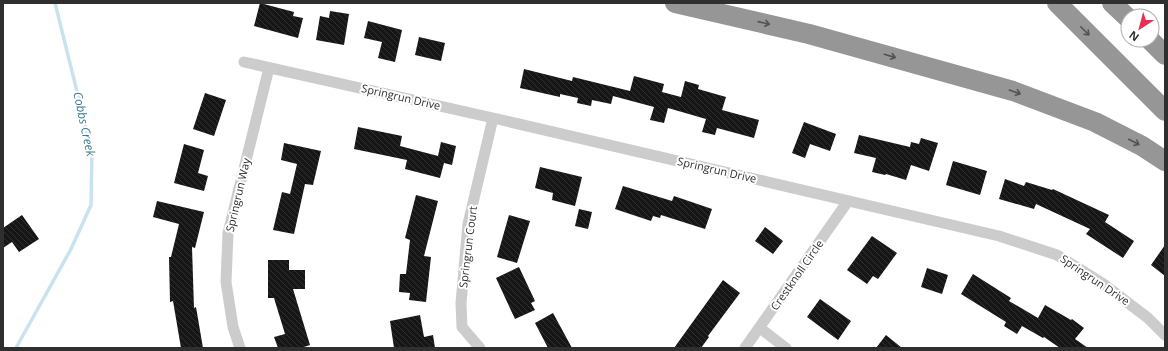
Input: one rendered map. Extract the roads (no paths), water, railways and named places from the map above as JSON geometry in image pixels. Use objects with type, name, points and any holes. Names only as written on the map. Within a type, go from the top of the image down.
[{"type":"highway","points":[[675,3],[809,34],[1013,91],[1095,122],[1142,146],[1165,161]]},
{"type":"highway","points":[[1057,3],[1165,111]]},
{"type":"highway","points":[[1112,3],[1120,10]]},
{"type":"street","name":"Springrun Drive","points":[[244,62],[493,118],[999,236],[1057,255],[1102,283],[1148,318],[1165,335]]},
{"type":"street","name":"Springrun Way","points":[[240,348],[233,327],[226,282],[228,233],[269,68]]},
{"type":"street","name":"Springrun Court","points":[[480,348],[462,327],[461,303],[468,224],[493,118]]},
{"type":"street","name":"Crestknoll Circle","points":[[745,348],[848,201]]},
{"type":"street","points":[[760,328],[786,348]]},
{"type":"waterway","name":"Cobbs Creek","points":[[16,348],[71,249],[91,205],[92,152],[55,3]]}]
